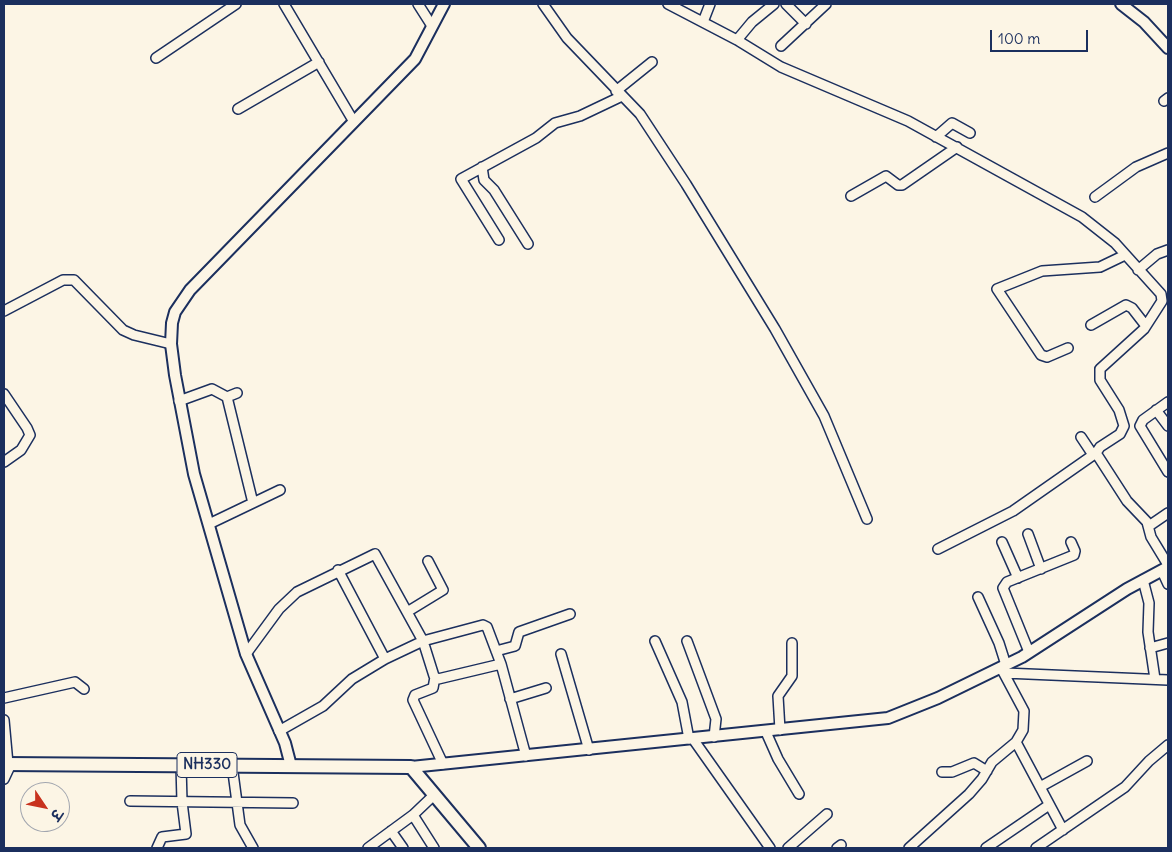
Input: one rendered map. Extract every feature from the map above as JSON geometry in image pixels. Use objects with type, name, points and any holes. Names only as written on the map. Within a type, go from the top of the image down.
[{"type":"highway","name":"NH330","points":[[7,764],[411,767]]},
{"type":"highway","points":[[411,767],[479,848]]},
{"type":"main road","points":[[291,766],[290,756],[246,654],[194,474],[179,401],[171,344],[172,323],[175,312],[190,290],[415,59],[444,4]]},
{"type":"main road","points":[[1122,4],[1144,22],[1168,48]]},
{"type":"main road","points":[[411,767],[888,718],[1004,669],[1143,580],[1166,568]]},
{"type":"street","points":[[156,58],[236,4]]},
{"type":"street","points":[[284,4],[354,122]]},
{"type":"street","points":[[418,4],[432,26]]},
{"type":"street","points":[[542,4],[560,30],[647,122],[775,329],[824,416],[867,519]]},
{"type":"street","points":[[668,4],[737,40],[781,67],[908,121],[1094,225],[1165,298],[1146,326],[1100,369],[1100,380],[1119,410],[1124,426],[1120,434],[1100,447],[1095,454],[1013,511],[938,548]]},
{"type":"street","points":[[703,22],[710,4]]},
{"type":"street","points":[[737,40],[752,22],[773,4]]},
{"type":"street","points":[[786,4],[806,24]]},
{"type":"street","points":[[781,46],[826,4]]},
{"type":"street","points":[[238,109],[319,62]]},
{"type":"street","points":[[499,240],[460,181],[536,138],[555,123],[580,116],[619,94],[652,62]]},
{"type":"street","points":[[936,137],[952,123],[970,133]]},
{"type":"street","points":[[851,196],[886,176],[898,185],[902,185],[957,148]]},
{"type":"street","points":[[1094,197],[1136,167],[1168,153]]},
{"type":"street","points":[[482,167],[484,180],[494,190],[528,244]]},
{"type":"street","points":[[1138,270],[1157,254],[1168,250]]},
{"type":"street","points":[[1068,348],[1047,357],[1041,355],[997,289],[1042,270],[1100,267],[1125,255]]},
{"type":"street","points":[[4,311],[63,280],[74,280],[123,330],[134,335],[171,344]]},
{"type":"street","points":[[1090,325],[1126,305],[1132,308],[1146,326]]},
{"type":"street","points":[[179,401],[212,390],[227,397],[237,393]]},
{"type":"street","points":[[4,394],[30,435],[21,450],[4,462]]},
{"type":"street","points":[[227,397],[252,503]]},
{"type":"street","points":[[1168,402],[1143,420],[1140,426],[1168,472]]},
{"type":"street","points":[[1156,410],[1168,426]]},
{"type":"street","points":[[1081,438],[1095,454],[1127,500],[1149,526],[1151,537],[1166,568],[1168,584]]},
{"type":"street","points":[[209,524],[280,490]]},
{"type":"street","points":[[1149,526],[1168,513]]},
{"type":"street","points":[[1028,534],[1041,570]]},
{"type":"street","points":[[1002,542],[1018,578]]},
{"type":"street","points":[[1029,652],[1003,592],[1003,588],[1007,582],[1041,570],[1076,554],[1071,542]]},
{"type":"street","points":[[246,654],[279,609],[290,598],[338,570],[375,554],[423,641],[435,677],[433,688],[415,695],[413,700],[443,764]]},
{"type":"street","points":[[408,612],[443,590],[428,561]]},
{"type":"street","points":[[338,570],[385,659]]},
{"type":"street","points":[[1143,580],[1150,603],[1148,632],[1155,680]]},
{"type":"street","points":[[909,848],[950,813],[982,780],[992,762],[1016,742],[1025,723],[1024,711],[1004,669],[978,597]]},
{"type":"street","points":[[496,651],[515,646],[517,634],[520,632],[570,614]]},
{"type":"street","points":[[279,730],[314,713],[352,679],[385,659],[423,641],[483,625],[489,630],[501,664],[526,756]]},
{"type":"street","points":[[655,641],[682,702],[691,739],[770,848]]},
{"type":"street","points":[[687,641],[716,719],[714,737]]},
{"type":"street","points":[[780,730],[778,696],[792,676],[792,643]]},
{"type":"street","points":[[1150,648],[1168,643]]},
{"type":"street","points":[[561,654],[588,750]]},
{"type":"street","points":[[435,677],[441,678],[501,664]]},
{"type":"street","points":[[1004,669],[1168,680]]},
{"type":"street","points":[[4,698],[75,682],[84,689]]},
{"type":"street","points":[[510,700],[546,688]]},
{"type":"street","points":[[4,720],[7,764],[4,779]]},
{"type":"street","points":[[766,732],[778,759],[798,794]]},
{"type":"street","points":[[1016,742],[1063,830]]},
{"type":"street","points":[[1036,848],[1125,787],[1149,761],[1168,745]]},
{"type":"street","points":[[1040,787],[1087,762]]},
{"type":"street","points":[[942,772],[952,772],[974,763],[987,770]]},
{"type":"street","points":[[157,848],[162,837],[186,834],[182,802],[181,765]]},
{"type":"street","points":[[232,765],[235,801],[240,825],[253,848]]},
{"type":"street","points":[[368,848],[413,815],[434,795]]},
{"type":"street","points":[[130,801],[293,803]]},
{"type":"street","points":[[986,848],[1050,805]]},
{"type":"street","points":[[788,848],[827,814]]},
{"type":"street","points":[[413,815],[434,848]]},
{"type":"street","points":[[391,831],[402,848]]}]
